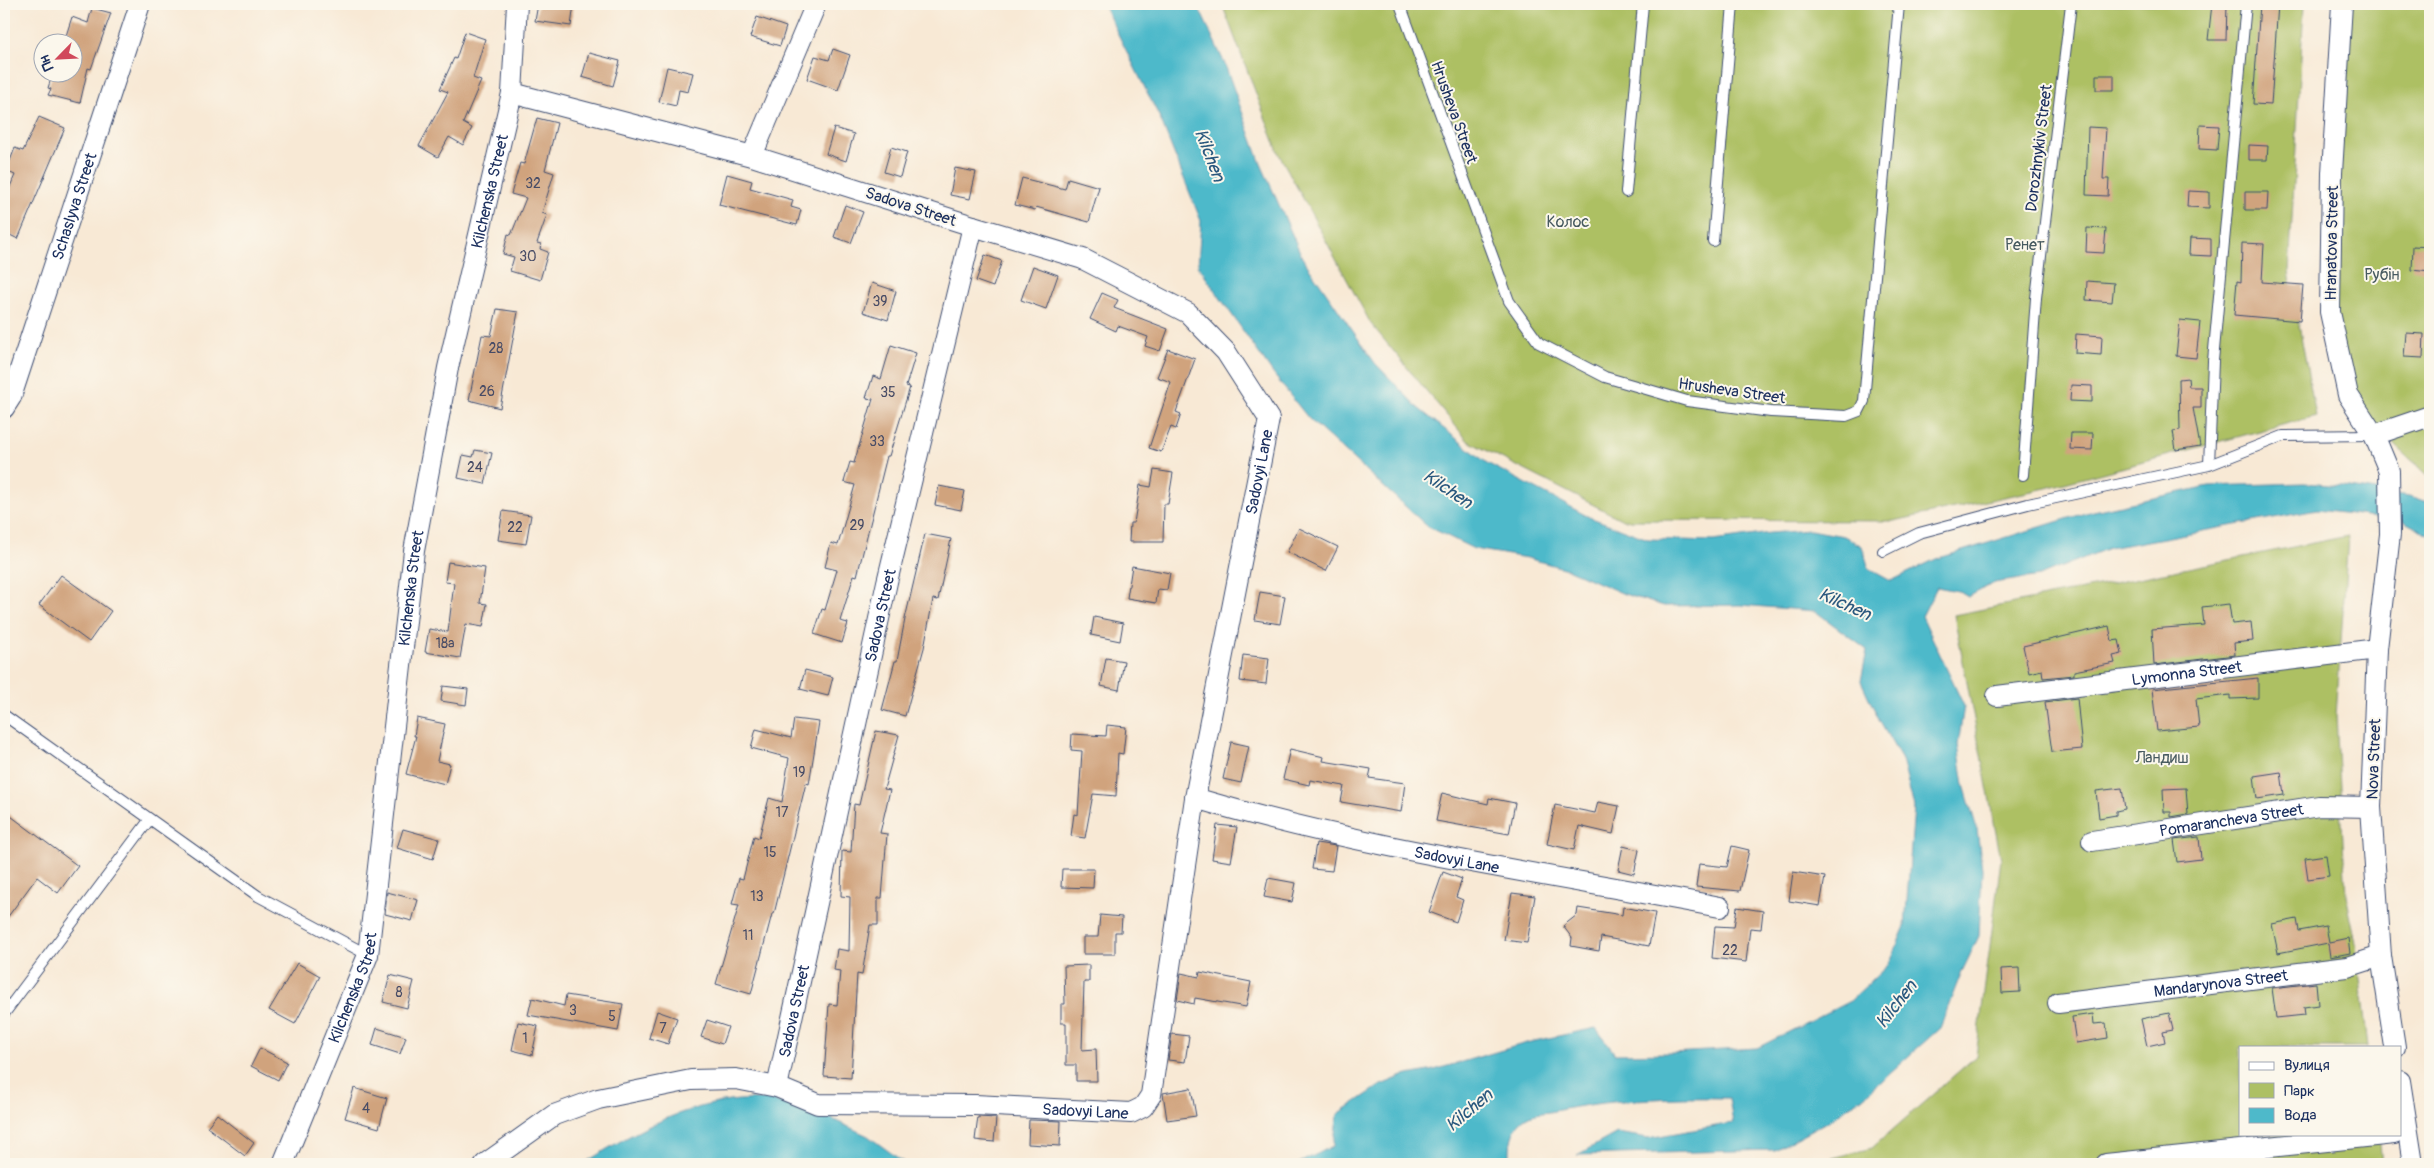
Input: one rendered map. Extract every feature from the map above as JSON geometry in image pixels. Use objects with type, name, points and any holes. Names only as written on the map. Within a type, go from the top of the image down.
[{"type":"street","name":"Schaslyva Street","points":[[4,408],[14,388],[140,4]]},
{"type":"street","name":"Kilchenska Street","points":[[283,1164],[368,955],[414,551],[448,368],[512,93],[517,4]]},
{"type":"street","points":[[752,156],[816,4]]},
{"type":"street","name":"Hranatova Street","points":[[2342,4],[2332,173],[2330,312],[2348,395],[2374,435],[2389,471]]},
{"type":"street","name":"Sadova Street","points":[[512,93],[752,156],[973,226],[887,582],[777,1087]]},
{"type":"street","name":"Sadovyi Lane","points":[[777,1087],[818,1104],[975,1105],[1131,1113],[1143,1107],[1151,1095],[1195,798],[1269,419],[1226,352],[1188,313],[1083,259],[973,226]]},
{"type":"street","points":[[2374,435],[2430,416]]},
{"type":"street","name":"Nova Street","points":[[2389,471],[2390,534],[2377,649],[2371,807],[2381,956],[2395,1046]]},
{"type":"street","name":"Lymonna Street","points":[[1996,696],[2377,649]]},
{"type":"street","name":"Sadovyi Lane","points":[[1195,798],[1263,819],[1411,850],[1720,907]]},
{"type":"street","name":"Pomarancheva Street","points":[[2092,841],[2319,806],[2371,807]]},
{"type":"street","name":"Mandarynova Street","points":[[2058,1003],[2347,966],[2381,956]]},
{"type":"street","points":[[485,1164],[554,1115],[598,1099],[691,1080],[736,1079],[777,1087]]},
{"type":"street","points":[[2106,1164],[2197,1159],[2385,1136]]},
{"type":"street","points":[[2402,1136],[2413,1164]]},
{"type":"lane","name":"Hrusheva Street","points":[[1400,4],[1509,301],[1539,343],[1605,377],[1687,401],[1771,412],[1846,416],[1859,410],[1864,401],[1899,4]]},
{"type":"lane","points":[[1626,192],[1643,4]]},
{"type":"lane","points":[[1713,241],[1733,4]]},
{"type":"lane","name":"Dorozhnykiv Street","points":[[2023,475],[2036,298],[2071,4]]},
{"type":"lane","points":[[2209,465],[2213,361],[2246,4]]},
{"type":"lane","points":[[1883,551],[1919,534],[2028,504],[2209,465],[2283,436],[2374,435]]},
{"type":"lane","points":[[4,715],[258,896],[368,955]]},
{"type":"lane","points":[[5,1010],[150,819]]},
{"type":"green space","points":[[1222,4],[2304,4],[2289,272],[2316,416],[2046,488],[1894,521],[1623,520],[1468,441],[1371,324],[1279,154]]},
{"type":"green space","name":"Рубін","points":[[2339,4],[2430,4],[2430,477],[2358,411],[2332,324]]},
{"type":"green space","name":"Ландиш","points":[[2348,536],[2336,716],[2346,895],[2355,937],[2368,1046],[2239,1046],[2239,1136],[2379,1136],[2382,1164],[1809,1164],[1872,1148],[1976,1056],[2001,859],[1954,615]]},
{"type":"water","name":"Kilchen","points":[[1103,4],[1197,4],[1224,62],[1261,164],[1303,259],[1375,363],[1418,408],[1487,463],[1589,517],[1648,539],[1713,541],[1770,533],[1810,530],[1844,536],[1862,546],[1869,569],[1891,581],[1936,559],[2089,512],[2209,486],[2304,483],[2342,486],[2409,496],[2430,503],[2430,535],[2401,520],[2317,510],[2109,548],[2039,576],[1994,583],[1968,597],[1958,591],[1937,587],[1922,616],[1964,706],[1958,745],[1964,785],[1977,829],[1982,869],[1979,936],[1960,976],[1940,1028],[1863,1097],[1830,1120],[1775,1150],[1577,1155],[1617,1133],[1648,1138],[1733,1123],[1729,1098],[1619,1101],[1575,1107],[1527,1117],[1517,1126],[1514,1132],[1510,1151],[1511,1164],[1297,1164],[1333,1146],[1338,1114],[1381,1085],[1403,1076],[1434,1070],[1530,1042],[1596,1028],[1615,1054],[1757,1048],[1850,1001],[1889,964],[1905,926],[1914,807],[1902,760],[1880,722],[1861,681],[1867,650],[1815,611],[1741,605],[1664,606],[1624,594],[1567,569],[1527,558],[1474,549],[1427,526],[1309,419],[1274,375],[1198,266],[1201,221],[1159,116]]},
{"type":"water","points":[[769,1099],[830,1118],[868,1136],[906,1164],[583,1164],[635,1133],[672,1116],[730,1101]]},
{"type":"building","points":[[538,4],[574,4],[571,26],[535,21]]},
{"type":"building","points":[[2212,4],[2227,4],[2226,40],[2208,40]]},
{"type":"building","points":[[2260,4],[2278,4],[2271,105],[2253,104]]},
{"type":"building","points":[[92,8],[111,13],[91,69],[88,68],[80,103],[48,95],[51,89],[48,88],[50,82],[82,82],[82,32],[67,32],[72,17],[88,23]]},
{"type":"building","points":[[757,17],[786,27],[780,46],[750,37]]},
{"type":"building","points":[[465,32],[485,39],[473,78],[481,81],[463,123],[472,128],[463,145],[449,137],[438,157],[419,146],[448,92],[440,89],[454,58],[456,59]]},
{"type":"building","points":[[833,49],[850,55],[838,90],[807,79],[815,56],[829,60]]},
{"type":"building","points":[[589,53],[620,61],[613,86],[582,77]]},
{"type":"building","points":[[667,67],[693,73],[688,92],[679,90],[676,106],[659,102]]},
{"type":"building","points":[[2096,75],[2114,75],[2114,90],[2096,90]]},
{"type":"building","points":[[39,117],[65,128],[18,239],[4,232],[4,201],[15,175],[6,171],[15,148],[23,151]]},
{"type":"building","points":[[537,118],[557,123],[545,170],[554,173],[542,213],[547,215],[537,243],[541,244],[540,249],[548,252],[540,280],[510,271],[514,257],[503,254],[508,234],[511,235],[526,198],[511,194],[520,163],[524,164]]},
{"type":"building","points":[[2200,125],[2219,126],[2217,150],[2199,149]]},
{"type":"building","points":[[2088,127],[2106,128],[2103,179],[2109,179],[2108,196],[2086,195]]},
{"type":"building","points":[[834,128],[854,134],[846,161],[826,154]]},
{"type":"building","points":[[2249,145],[2268,146],[2267,160],[2249,160]]},
{"type":"building","points":[[891,147],[907,152],[900,177],[884,172]]},
{"type":"building","points":[[955,168],[976,172],[970,199],[950,195]]},
{"type":"building","points":[[727,174],[752,181],[750,188],[793,200],[791,207],[801,210],[797,225],[719,205]]},
{"type":"building","points":[[1022,178],[1065,189],[1068,178],[1099,187],[1089,222],[1036,207],[1035,210],[1015,205]]},
{"type":"building","points":[[2188,191],[2209,192],[2209,208],[2187,207]]},
{"type":"building","points":[[2245,192],[2268,192],[2267,210],[2245,210]]},
{"type":"building","points":[[845,205],[863,212],[851,243],[834,237]]},
{"type":"building","points":[[2087,228],[2106,229],[2104,253],[2086,252]]},
{"type":"building","points":[[2190,238],[2211,239],[2211,256],[2189,255]]},
{"type":"building","points":[[2242,243],[2264,244],[2262,282],[2303,285],[2300,321],[2234,315],[2237,281],[2241,282]]},
{"type":"building","points":[[2413,246],[2430,247],[2430,272],[2412,270]]},
{"type":"building","points":[[985,255],[1002,261],[993,287],[976,281]]},
{"type":"building","points":[[1033,266],[1058,275],[1046,309],[1021,300]]},
{"type":"building","points":[[2087,281],[2114,283],[2112,302],[2086,300]]},
{"type":"building","points":[[872,283],[896,291],[888,320],[863,312]]},
{"type":"building","points":[[1102,293],[1118,300],[1114,308],[1168,329],[1160,351],[1145,346],[1148,337],[1118,326],[1116,331],[1090,319]]},
{"type":"building","points":[[497,309],[518,312],[500,408],[469,400],[482,335],[491,336]]},
{"type":"building","points":[[2180,320],[2200,322],[2196,358],[2176,356]]},
{"type":"building","points":[[2406,333],[2424,334],[2423,358],[2404,357]]},
{"type":"building","points":[[2076,334],[2102,336],[2101,355],[2075,353]]},
{"type":"building","points":[[891,345],[916,353],[906,386],[910,387],[889,456],[887,456],[857,576],[854,575],[840,621],[848,623],[842,643],[814,634],[822,609],[825,610],[837,570],[825,567],[831,543],[838,545],[855,485],[844,482],[850,462],[854,463],[873,399],[866,398],[873,376],[881,379]]},
{"type":"building","points":[[1168,349],[1195,359],[1176,412],[1181,414],[1176,429],[1171,427],[1161,452],[1149,448],[1171,382],[1157,377]]},
{"type":"building","points":[[2188,378],[2189,387],[2201,387],[2201,408],[2193,408],[2200,446],[2176,450],[2173,431],[2180,430],[2179,379]]},
{"type":"building","points":[[2071,385],[2092,386],[2092,402],[2070,401]]},
{"type":"building","points":[[2071,433],[2093,433],[2092,450],[2070,449]]},
{"type":"building","points":[[475,450],[492,453],[485,484],[458,478],[463,455],[473,457]]},
{"type":"building","points":[[1154,470],[1173,473],[1168,504],[1164,504],[1163,542],[1129,542],[1130,523],[1134,523],[1140,485],[1151,487]]},
{"type":"building","points":[[939,486],[965,491],[961,510],[935,505]]},
{"type":"building","points":[[503,511],[531,515],[526,544],[498,540]]},
{"type":"building","points":[[1299,528],[1338,547],[1326,571],[1287,552]]},
{"type":"building","points":[[925,534],[951,539],[938,600],[933,599],[924,648],[905,716],[882,710],[895,661],[897,661]]},
{"type":"building","points":[[448,562],[485,568],[480,603],[487,604],[483,627],[466,624],[460,658],[425,652],[429,629],[448,632],[454,583],[445,582]]},
{"type":"building","points":[[1132,566],[1170,573],[1167,590],[1158,589],[1156,603],[1127,598]]},
{"type":"building","points":[[61,575],[111,611],[89,642],[39,605]]},
{"type":"building","points":[[1260,592],[1285,596],[1280,624],[1255,620]]},
{"type":"building","points":[[2229,604],[2232,624],[2251,622],[2253,641],[2234,643],[2235,655],[2154,665],[2152,629],[2204,625],[2202,607]]},
{"type":"building","points":[[1094,617],[1123,623],[1120,641],[1091,635]]},
{"type":"building","points":[[2109,626],[2112,641],[2119,640],[2122,654],[2113,656],[2115,663],[2074,671],[2074,675],[2043,678],[2042,670],[2029,673],[2023,646]]},
{"type":"building","points":[[1243,655],[1269,658],[1266,684],[1240,681]]},
{"type":"building","points":[[1106,658],[1124,661],[1119,690],[1101,686]]},
{"type":"building","points":[[805,670],[833,677],[828,696],[800,689]]},
{"type":"building","points":[[2258,678],[2258,698],[2230,699],[2230,695],[2196,699],[2199,727],[2157,731],[2152,689]]},
{"type":"building","points":[[443,686],[468,689],[466,705],[441,701]]},
{"type":"building","points":[[2077,698],[2082,749],[2052,752],[2045,702]]},
{"type":"building","points":[[417,718],[445,724],[437,761],[450,764],[445,784],[406,774],[416,736],[414,736]]},
{"type":"building","points":[[794,719],[819,722],[809,784],[806,783],[774,914],[772,914],[751,994],[716,984],[739,905],[732,904],[739,878],[743,879],[754,836],[759,838],[769,798],[782,802],[789,758],[751,748],[756,729],[791,738]]},
{"type":"building","points":[[1107,725],[1126,727],[1123,754],[1118,753],[1116,796],[1093,794],[1085,838],[1071,836],[1074,814],[1078,815],[1082,751],[1071,750],[1072,734],[1106,736]]},
{"type":"building","points":[[876,731],[899,735],[884,789],[890,790],[880,833],[887,834],[882,898],[878,898],[878,925],[870,925],[862,975],[857,974],[851,1078],[824,1076],[829,1004],[837,1005],[840,971],[834,970],[837,949],[849,951],[850,897],[841,896],[842,851],[851,852],[854,804],[859,805]]},
{"type":"building","points":[[1231,742],[1249,746],[1241,783],[1223,779]]},
{"type":"building","points":[[1290,749],[1324,757],[1323,761],[1371,769],[1369,778],[1405,783],[1401,812],[1341,802],[1344,786],[1310,780],[1309,785],[1283,779]]},
{"type":"building","points":[[2281,772],[2284,795],[2257,799],[2254,776]]},
{"type":"building","points":[[2122,788],[2125,809],[2116,811],[2116,815],[2099,818],[2096,791]]},
{"type":"building","points":[[2186,788],[2188,814],[2171,817],[2171,812],[2164,812],[2163,789]]},
{"type":"building","points":[[1442,793],[1488,804],[1489,798],[1515,803],[1509,834],[1436,821]]},
{"type":"building","points":[[1598,802],[1619,806],[1613,834],[1579,826],[1574,850],[1547,844],[1555,805],[1595,813]]},
{"type":"building","points":[[4,811],[78,866],[58,893],[37,877],[4,922]]},
{"type":"building","points":[[1217,825],[1237,827],[1231,862],[1212,859]]},
{"type":"building","points":[[403,829],[439,839],[433,859],[397,848]]},
{"type":"building","points":[[2199,837],[2201,859],[2177,862],[2174,840]]},
{"type":"building","points":[[1316,843],[1336,846],[1332,871],[1312,869]]},
{"type":"building","points":[[1623,846],[1639,850],[1634,874],[1618,870]]},
{"type":"building","points":[[1732,846],[1749,850],[1740,891],[1696,887],[1699,864],[1727,867]]},
{"type":"building","points":[[2326,855],[2329,876],[2308,879],[2305,858]]},
{"type":"building","points":[[1062,869],[1094,869],[1093,888],[1061,887]]},
{"type":"building","points":[[1443,872],[1462,879],[1456,897],[1463,900],[1456,922],[1429,912]]},
{"type":"building","points":[[1793,872],[1825,877],[1820,906],[1789,901]]},
{"type":"building","points":[[1268,878],[1296,883],[1292,902],[1264,897]]},
{"type":"building","points":[[387,892],[418,900],[412,921],[385,914]]},
{"type":"building","points":[[1512,893],[1535,896],[1527,943],[1504,940]]},
{"type":"building","points":[[1623,907],[1655,913],[1649,946],[1601,937],[1599,951],[1571,946],[1572,938],[1563,926],[1577,915],[1578,908],[1622,915]]},
{"type":"building","points":[[1737,907],[1763,911],[1761,929],[1750,928],[1746,962],[1712,958],[1715,926],[1734,927]]},
{"type":"building","points":[[1100,915],[1122,917],[1121,932],[1115,932],[1115,954],[1083,954],[1083,937],[1098,937]]},
{"type":"building","points":[[2297,919],[2299,931],[2326,926],[2329,942],[2348,938],[2350,953],[2330,957],[2328,943],[2278,953],[2272,924]]},
{"type":"building","points":[[297,963],[320,976],[295,1024],[269,1010]]},
{"type":"building","points":[[1089,965],[1089,982],[1084,982],[1082,1050],[1096,1049],[1097,1081],[1076,1081],[1076,1065],[1066,1065],[1066,1023],[1061,1023],[1061,1004],[1065,1004],[1064,966]]},
{"type":"building","points":[[2019,968],[2020,992],[2002,993],[2001,969]]},
{"type":"building","points":[[1200,972],[1251,982],[1246,1007],[1195,998],[1194,1004],[1177,1000],[1181,973],[1199,977]]},
{"type":"building","points":[[390,975],[414,981],[407,1008],[383,1002]]},
{"type":"building","points":[[2316,983],[2318,1005],[2304,1007],[2305,1015],[2276,1018],[2272,988]]},
{"type":"building","points":[[566,995],[623,1004],[618,1031],[528,1015],[532,998],[564,1006]]},
{"type":"building","points":[[657,1011],[677,1018],[668,1044],[649,1038]]},
{"type":"building","points":[[2169,1013],[2173,1030],[2163,1032],[2165,1042],[2147,1046],[2141,1019]]},
{"type":"building","points":[[2093,1014],[2094,1024],[2106,1023],[2108,1038],[2076,1043],[2072,1017]]},
{"type":"building","points":[[707,1020],[728,1027],[722,1044],[701,1037]]},
{"type":"building","points":[[518,1022],[538,1026],[532,1055],[512,1050]]},
{"type":"building","points":[[377,1028],[406,1037],[400,1054],[372,1045]]},
{"type":"building","points":[[1172,1034],[1189,1036],[1185,1062],[1168,1060]]},
{"type":"building","points":[[260,1048],[287,1062],[278,1080],[251,1066]]},
{"type":"building","points":[[354,1088],[387,1098],[379,1128],[345,1118]]},
{"type":"building","points":[[1191,1088],[1196,1116],[1167,1120],[1163,1093]]},
{"type":"building","points":[[217,1114],[254,1143],[245,1156],[207,1127]]},
{"type":"building","points":[[978,1117],[996,1118],[994,1142],[975,1140]]},
{"type":"building","points":[[1029,1120],[1061,1121],[1060,1146],[1028,1144]]},
{"type":"park label","name":"Колос","points":[[1568,221]]},
{"type":"park label","name":"Ренет","points":[[2025,244]]}]
